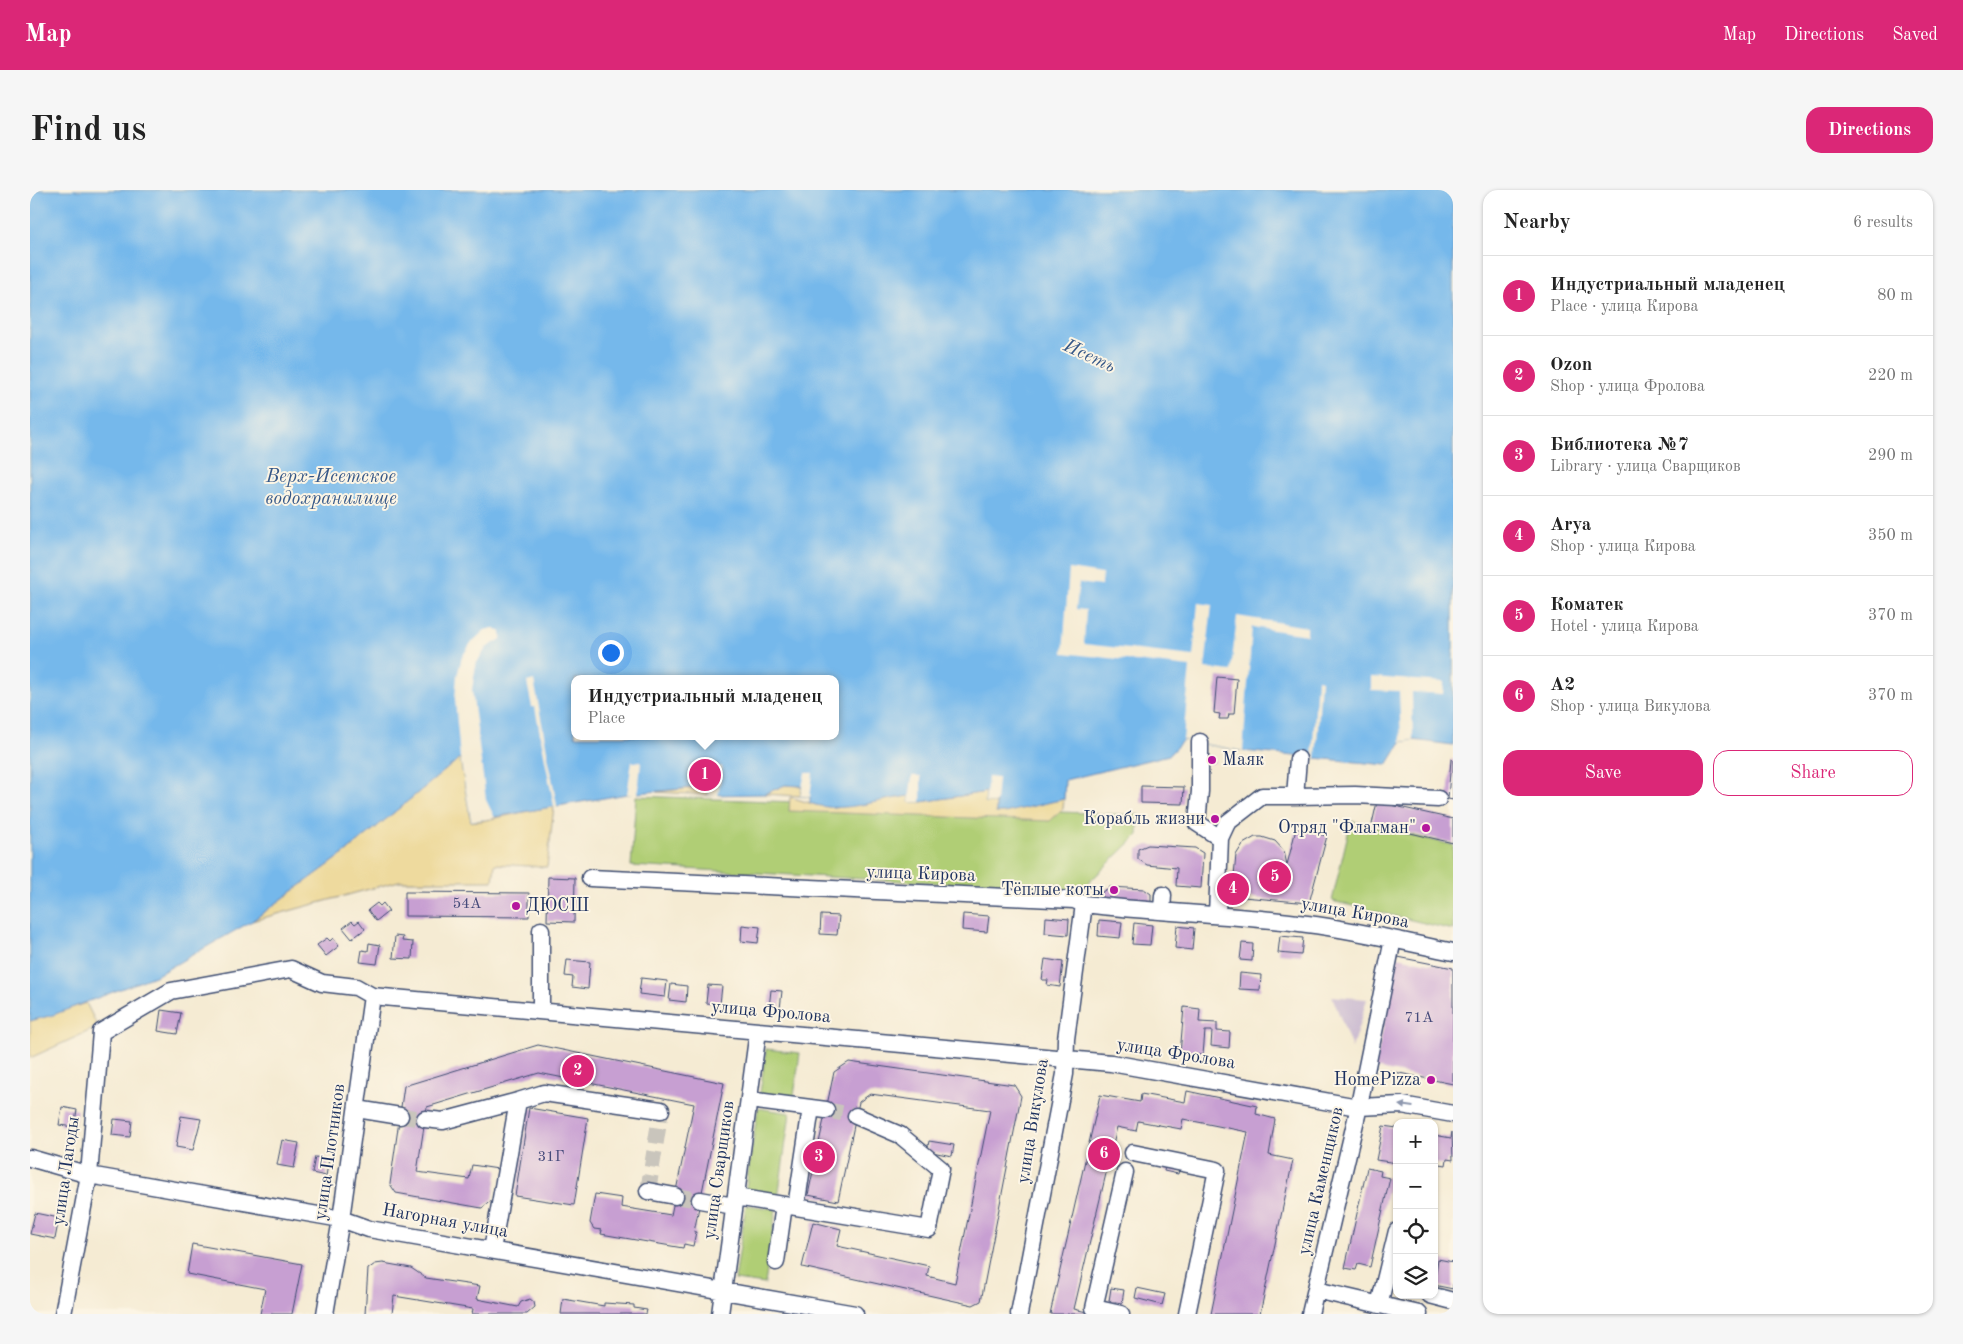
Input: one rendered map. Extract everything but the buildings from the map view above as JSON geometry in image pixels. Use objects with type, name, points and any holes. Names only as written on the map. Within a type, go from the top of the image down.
[{"type":"street","points":[[1200,742],[1200,791],[1197,823],[1220,838]]},
{"type":"street","points":[[1296,796],[1298,759]]},
{"type":"street","points":[[1217,915],[1220,838],[1227,824],[1262,796],[1355,795],[1438,799]]},
{"type":"street","name":"улица Кирова","points":[[590,878],[1074,900],[1084,904],[1151,912],[1217,915],[1308,924],[1453,952]]},
{"type":"street","points":[[1162,912],[1163,895]]},
{"type":"street","name":"улица Викулова","points":[[1019,1314],[1065,1074],[1064,1058],[1084,904]]},
{"type":"street","points":[[541,930],[541,1010]]},
{"type":"street","name":"улица Каменщиков","points":[[1310,1314],[1358,1107],[1393,940]]},
{"type":"street","name":"улица Фролова","points":[[100,1032],[170,991],[291,969],[322,983],[356,987],[372,996],[1064,1058],[1157,1070],[1358,1107],[1402,1105],[1453,1114]]},
{"type":"street","name":"улица Плотников","points":[[325,1314],[341,1219],[372,996]]},
{"type":"street","name":"улица Сварщиков","points":[[720,1314],[758,1031]]},
{"type":"street","name":"улица Лагоды","points":[[63,1314],[89,1175],[100,1032]]},
{"type":"street","points":[[425,1119],[443,1121],[544,1092],[661,1110]]},
{"type":"street","points":[[749,1100],[818,1109],[776,1262]]},
{"type":"street","points":[[492,1250],[518,1101]]},
{"type":"street","points":[[357,1109],[400,1116]]},
{"type":"street","points":[[700,1200],[790,1206],[929,1229],[941,1169],[900,1135],[856,1116]]},
{"type":"street","points":[[1133,1153],[1217,1170],[1187,1314]]},
{"type":"street","name":"Нагорная улица","points":[[30,1158],[89,1175],[341,1219],[369,1229],[723,1290],[783,1307],[855,1314]]},
{"type":"street","points":[[1121,1314],[1094,1308],[1125,1172]]},
{"type":"street","points":[[648,1191],[675,1196]]},
{"type":"street","points":[[1379,1305],[1390,1285],[1394,1254]]},
{"type":"street","points":[[1316,1290],[1418,1314]]},
{"type":"street","points":[[1438,1297],[1453,1301]]},
{"type":"shaded area","points":[[1332,996],[1367,999],[1352,1048]]},
{"type":"green space","points":[[636,796],[1139,815],[1138,835],[1080,891],[631,866]]},
{"type":"green space","points":[[1351,821],[1453,845],[1453,930],[1332,901]]},
{"type":"green space","points":[[766,1049],[800,1053],[793,1103],[767,1099],[760,1093]]},
{"type":"green space","points":[[758,1108],[790,1113],[778,1198],[745,1193]]},
{"type":"green space","points":[[746,1205],[776,1209],[765,1284],[735,1280]]},
{"type":"sand","points":[[460,758],[471,821],[481,821],[554,806],[547,867],[495,864],[493,881],[399,881],[252,921],[345,853]]},
{"type":"sand","points":[[785,785],[802,786],[800,796],[764,794]]},
{"type":"sand","points":[[691,788],[708,791],[708,795],[656,792]]},
{"type":"sand","points":[[986,792],[996,803],[996,813],[1064,799],[1063,809],[1050,821],[789,811],[790,797],[816,805],[867,804],[885,798],[910,796],[921,802]]},
{"type":"sand","points":[[86,1003],[98,1027],[30,1058],[30,1021]]},
{"type":"water","name":"Верх-Исетское водохранилище","points":[[30,190],[1453,190],[1453,745],[1413,740],[1401,742],[1387,765],[1243,751],[1183,740],[1169,755],[1065,780],[1064,799],[1004,813],[996,813],[996,803],[985,803],[986,792],[921,802],[909,802],[910,796],[847,807],[834,807],[810,803],[810,797],[800,796],[802,786],[785,785],[764,794],[708,795],[708,791],[691,788],[627,794],[471,821],[460,758],[345,853],[252,921],[157,975],[53,1015],[30,1021]]},
{"type":"pier","points":[[1069,569],[1102,574],[1101,586],[1079,583],[1076,609],[1086,610],[1084,644],[1193,656],[1198,603],[1212,605],[1205,668],[1231,671],[1237,616],[1307,627],[1307,635],[1252,627],[1243,751],[1183,740],[1190,667],[1063,653]]},
{"type":"pier","points":[[494,628],[501,632],[501,639],[486,648],[476,664],[472,690],[486,800],[495,818],[471,821],[460,758],[455,698],[457,676],[462,657],[471,643],[485,630]]},
{"type":"pier","points":[[1371,677],[1444,682],[1443,694],[1412,692],[1413,740],[1401,742],[1399,691],[1371,690]]},
{"type":"pier","points":[[1317,679],[1321,680],[1316,758],[1312,758]]},
{"type":"pier","points":[[534,680],[557,806],[554,806],[535,707],[532,707],[527,682]]},
{"type":"pier","points":[[632,762],[641,762],[638,794],[627,794]]},
{"type":"pier","points":[[714,766],[722,767],[718,796],[708,795]]},
{"type":"pier","points":[[805,773],[813,773],[810,797],[800,796]]},
{"type":"pier","points":[[912,776],[921,776],[921,802],[909,802]]},
{"type":"pier","points":[[988,777],[998,778],[996,803],[985,803]]},
{"type":"tunnel","points":[[648,1191],[661,1110]]},
{"type":"tunnel","points":[[826,1110],[856,1116]]},
{"type":"tunnel","points":[[400,1116],[425,1119]]},
{"type":"tunnel","points":[[675,1196],[700,1200]]},
{"type":"place","name":"Маяк","points":[[1212,760]]},
{"type":"place","name":"Индустриальный младенец","points":[[705,775]]},
{"type":"place","name":"Корабль жизни","points":[[1215,819]]},
{"type":"place","name":"Отряд \"Флагман\"","points":[[1426,828]]},
{"type":"place","name":"Коматек","points":[[1275,877]]},
{"type":"place","name":"Arya","points":[[1233,889]]},
{"type":"place","name":"Тёплые коты","points":[[1114,890]]},
{"type":"place","name":"ДЮСШ","points":[[516,906]]},
{"type":"place","name":"Ozon","points":[[578,1071]]},
{"type":"place","name":"HomePizza","points":[[1431,1080]]},
{"type":"place","name":"А2","points":[[1104,1154]]},
{"type":"place","name":"Библиотека №7","points":[[819,1157]]},
{"type":"water label","name":"Исеть","points":[[1089,357]]}]
